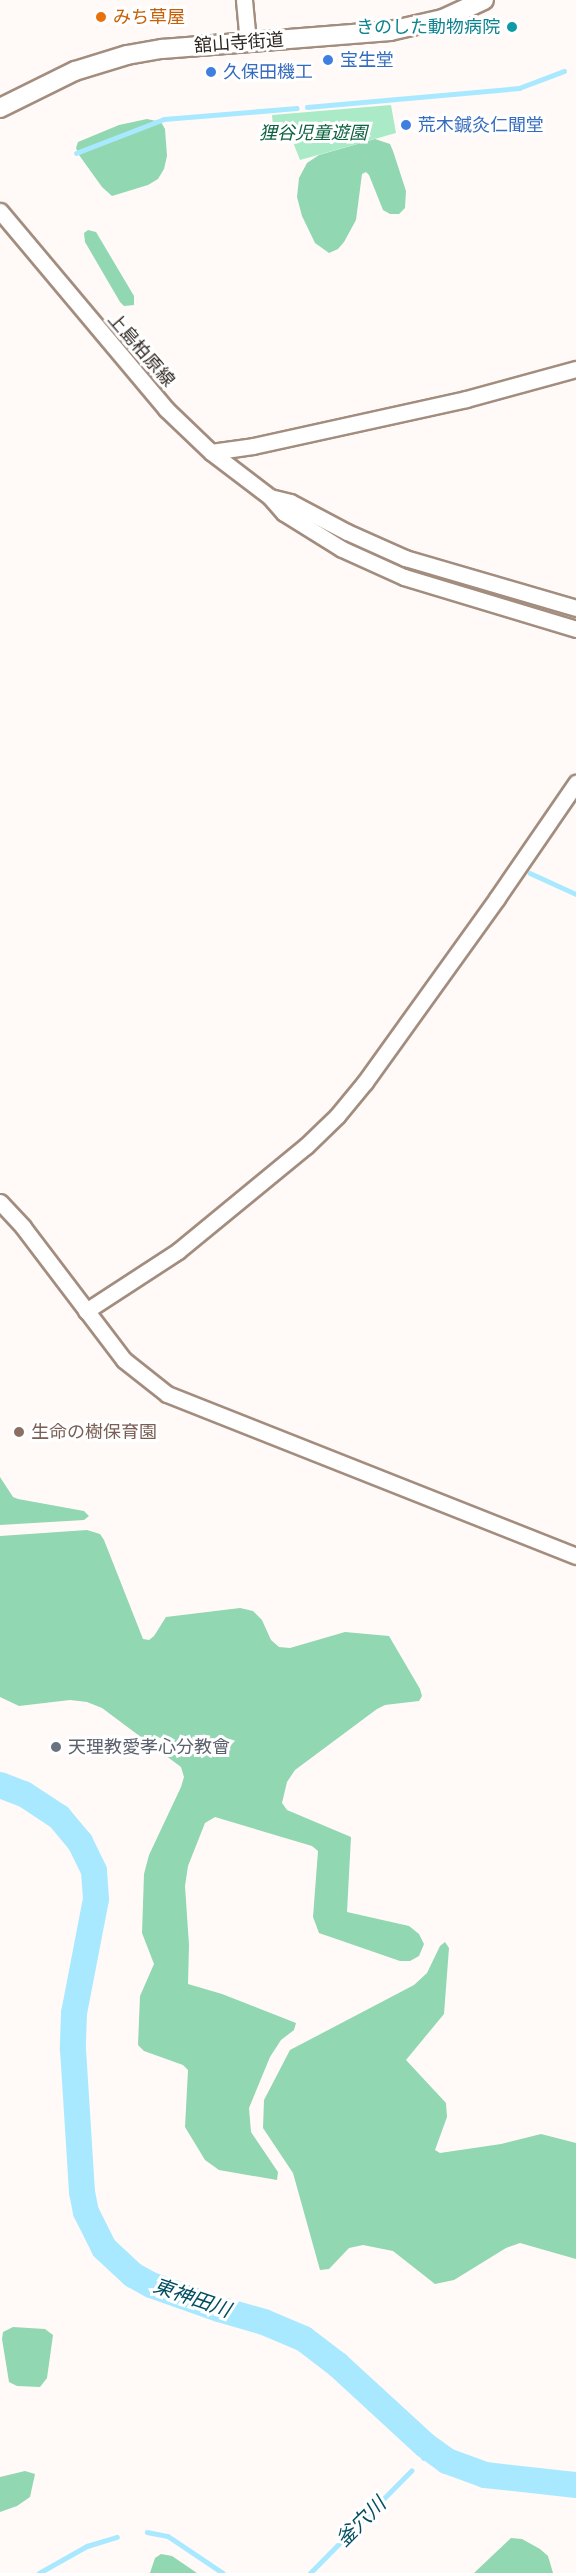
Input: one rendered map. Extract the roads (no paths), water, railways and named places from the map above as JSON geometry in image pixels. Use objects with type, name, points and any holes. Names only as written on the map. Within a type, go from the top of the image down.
[{"type":"main road","name":"舘山寺街道","points":[[0,108],[58,78],[109,59],[162,49],[408,29],[443,19],[484,0]]},
{"type":"street","points":[[244,0],[248,42]]},
{"type":"street","name":"上島柏原線","points":[[0,211],[153,395],[211,452],[270,497],[284,513],[303,526],[387,570],[422,583],[576,629]]},
{"type":"street","points":[[211,452],[260,444],[455,401],[576,369]]},
{"type":"street","name":"上島柏原線","points":[[270,497],[290,502],[347,532],[405,558],[576,608]]},
{"type":"street","points":[[86,1311],[178,1251],[306,1146],[337,1116],[446,970],[576,783]]},
{"type":"street","points":[[0,1202],[23,1227],[112,1346],[137,1372],[183,1402],[576,1557]]},
{"type":"waterway","points":[[307,107],[519,88],[564,71]]},
{"type":"waterway","points":[[76,153],[164,119],[297,108]]},
{"type":"waterway","points":[[530,873],[576,894]]},
{"type":"waterway","name":"東神田川","points":[[0,1785],[24,1794],[59,1817],[80,1842],[94,1871],[96,1899],[74,2013],[73,2049],[82,2192],[86,2212],[104,2248],[133,2275],[151,2285],[264,2322],[304,2339],[338,2365],[425,2445],[447,2461],[485,2475],[576,2485]]},
{"type":"waterway","points":[[423,2458],[431,2450]]},
{"type":"waterway","name":"釜穴川","points":[[310,2573],[411,2471]]},
{"type":"waterway","name":"釜穴川","points":[[147,2532],[168,2536],[223,2573]]},
{"type":"waterway","name":"釜穴川","points":[[39,2573],[87,2546],[117,2537]]},
{"type":"place","name":"みち草屋","points":[[101,17]]},
{"type":"place","name":"きのした動物病院","points":[[512,27]]},
{"type":"place","name":"宝生堂","points":[[328,60]]},
{"type":"place","name":"久保田機工","points":[[211,72]]},
{"type":"place","name":"荒木鍼灸仁聞堂","points":[[406,125]]},
{"type":"place","name":"生命の樹保育園","points":[[19,1432]]},
{"type":"place","name":"天理教愛孝心分教會","points":[[56,1747]]},
{"type":"park label","name":"狸谷児童遊園","points":[[313,133]]}]
